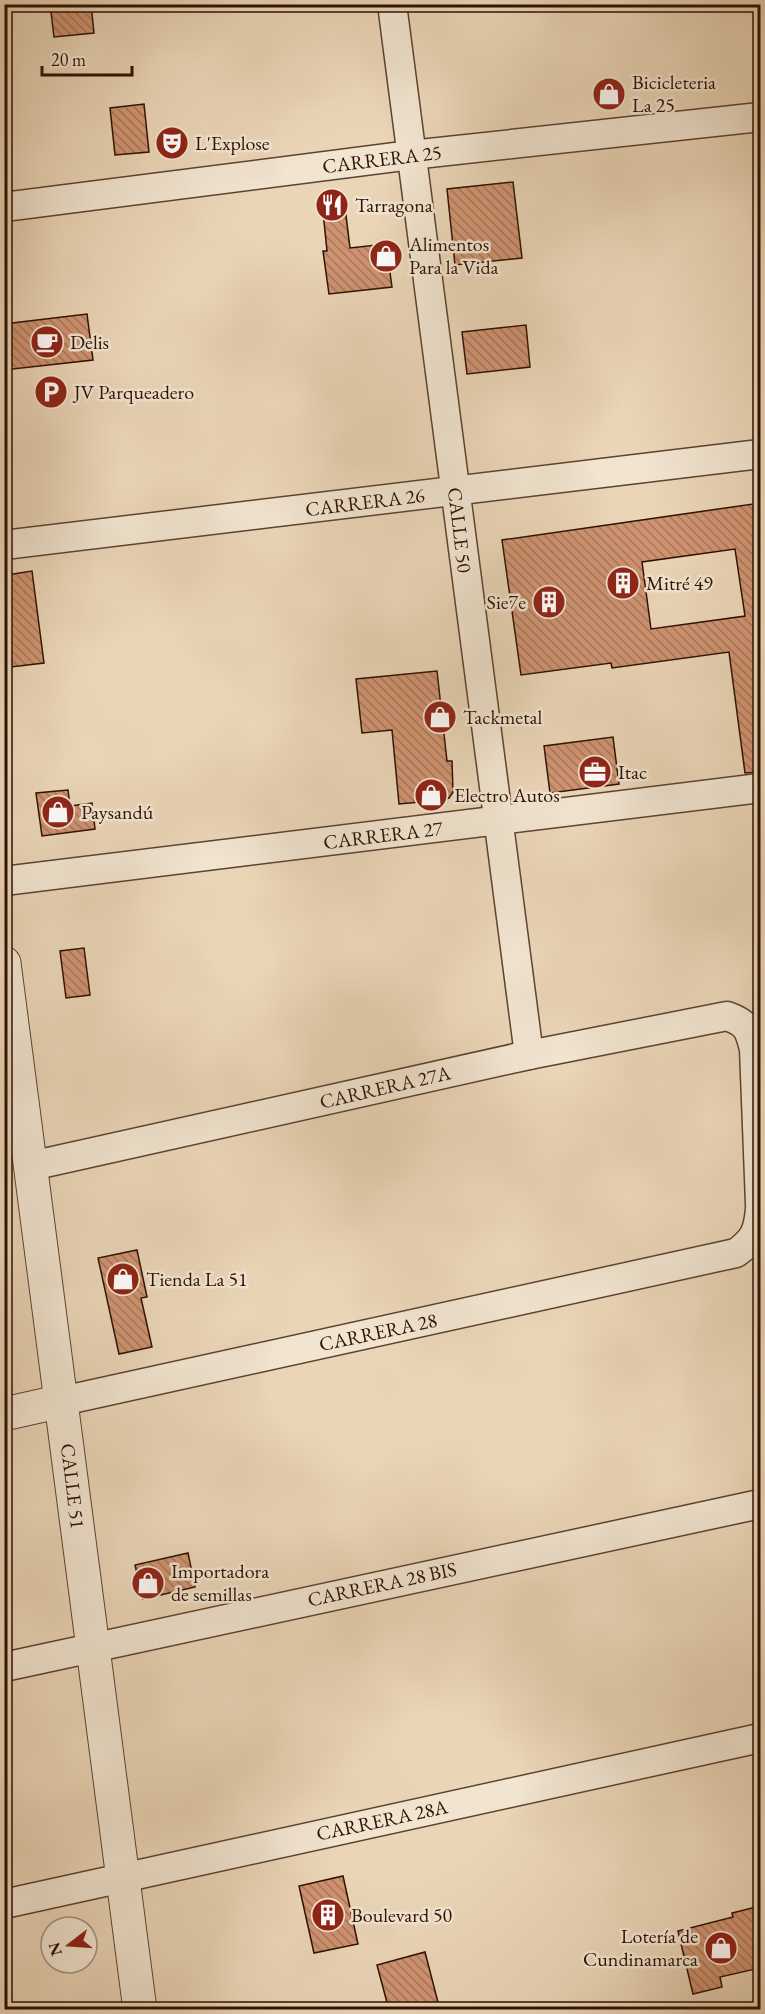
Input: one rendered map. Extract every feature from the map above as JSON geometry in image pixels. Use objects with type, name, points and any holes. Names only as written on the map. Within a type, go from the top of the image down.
[{"type":"street","name":"CALLE 50","points":[[392,4],[529,1055]]},
{"type":"street","name":"CARRERA 25","points":[[4,207],[411,154],[760,117]]},
{"type":"street","name":"CARRERA 26","points":[[4,545],[760,454]]},
{"type":"street","name":"CARRERA 27","points":[[4,881],[760,788]]},
{"type":"street","name":"CALLE 51","points":[[4,963],[140,2010]]},
{"type":"street","name":"CARRERA 27A","points":[[31,1166],[529,1055],[727,1016],[739,1020],[749,1030],[754,1049],[760,1204]]},
{"type":"street","name":"CARRERA 28","points":[[4,1414],[736,1253],[748,1244],[758,1228],[760,1209]]},
{"type":"street","name":"CARRERA 28 BIS","points":[[4,1667],[760,1504]]},
{"type":"street","name":"CARRERA 28A","points":[[4,1904],[760,1738]]},
{"type":"building","points":[[50,4],[91,4],[94,33],[54,37]]},
{"type":"building","points":[[144,104],[149,152],[115,155],[110,108]]},
{"type":"building","points":[[513,182],[522,258],[455,265],[447,189]]},
{"type":"building","points":[[344,199],[350,248],[386,244],[392,287],[329,294],[323,251],[327,251],[322,202]]},
{"type":"building","name":"Delis","points":[[87,314],[93,360],[4,370],[4,324]]},
{"type":"building","points":[[526,325],[530,367],[467,374],[462,332]]},
{"type":"building","points":[[760,503],[760,772],[745,773],[729,652],[612,668],[611,663],[521,675],[502,540]],"holes":[[[735,549],[745,616],[651,629],[642,562]]]},
{"type":"building","points":[[32,571],[44,663],[11,667],[4,614],[4,578]]},
{"type":"building","points":[[437,671],[447,761],[452,761],[453,792],[449,798],[443,800],[399,804],[392,730],[362,733],[356,679]]},
{"type":"building","points":[[613,737],[619,784],[550,793],[544,746]]},
{"type":"building","points":[[68,790],[70,806],[92,803],[95,829],[42,836],[36,793]]},
{"type":"building","points":[[84,948],[90,995],[66,998],[60,951]]},
{"type":"building","points":[[137,1250],[147,1297],[141,1298],[152,1347],[119,1354],[98,1258]]},
{"type":"building","points":[[188,1553],[195,1587],[143,1599],[135,1565]]},
{"type":"building","name":"Boulevard 50","points":[[343,1876],[358,1944],[314,1953],[299,1886]]},
{"type":"building","name":"Lotería de Cundinamarca","points":[[760,1906],[760,1968],[720,1977],[722,1987],[693,1994],[678,1931],[733,1917],[732,1913]]},
{"type":"building","points":[[425,1952],[440,2010],[389,2010],[377,1965]]},
{"type":"place","name":"Bicicleteria La 25","points":[[609,94]]},
{"type":"place","name":"L'Explose","points":[[172,143]]},
{"type":"place","name":"Tarragona","points":[[332,205]]},
{"type":"place","name":"Alimentos Para la Vida","points":[[386,256]]},
{"type":"place","name":"Delis","points":[[47,342]]},
{"type":"place","name":"JV Parqueadero","points":[[51,392]]},
{"type":"place","name":"Mitré 49","points":[[623,583]]},
{"type":"place","name":"Sie7e","points":[[549,602]]},
{"type":"place","name":"Tackmetal","points":[[440,717]]},
{"type":"place","name":"Itac","points":[[595,772]]},
{"type":"place","name":"Electro Autos","points":[[431,795]]},
{"type":"place","name":"Paysandú","points":[[58,812]]},
{"type":"place","name":"Tienda La 51","points":[[123,1279]]},
{"type":"place","name":"Importadora de semillas","points":[[148,1583]]},
{"type":"place","name":"Boulevard 50","points":[[328,1915]]},
{"type":"place","name":"Lotería de Cundinamarca","points":[[721,1948]]}]
